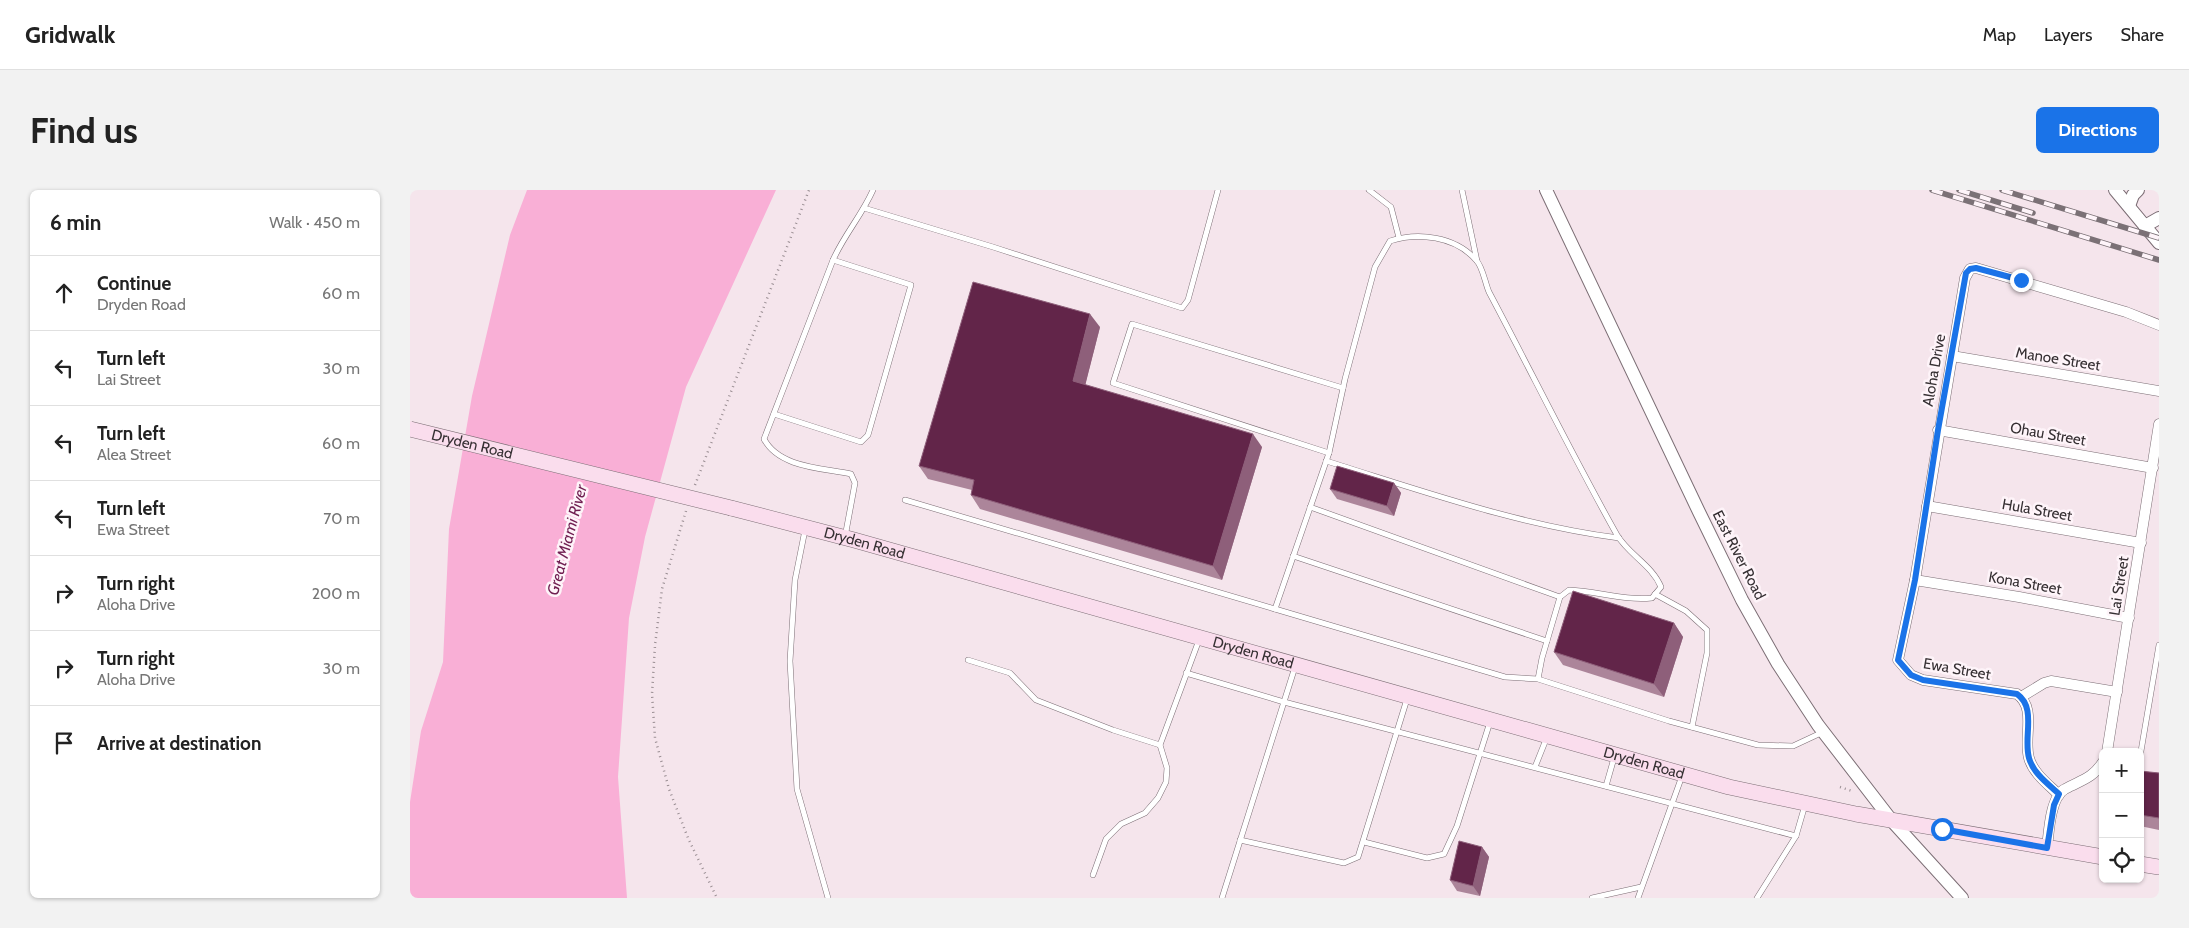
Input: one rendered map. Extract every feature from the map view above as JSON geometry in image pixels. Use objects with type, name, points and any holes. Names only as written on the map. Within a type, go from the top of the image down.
[{"type":"main road","name":"Dryden Road","points":[[410,429],[845,537],[1729,787],[1892,821],[2099,856]]},
{"type":"main road","points":[[2144,865],[2159,867]]},
{"type":"street","name":"East River Road","points":[[1546,190],[1742,600],[1778,664],[1823,731],[1892,821],[1962,898]]},
{"type":"street","points":[[2116,190],[2159,243]]},
{"type":"street","points":[[2129,206],[2133,195],[2138,190]]},
{"type":"street","points":[[2146,226],[2159,218]]},
{"type":"street","name":"Aloha Drive","points":[[1906,671],[1898,660],[1915,580],[1938,430],[1965,278],[1970,269],[1976,268],[2126,312],[2159,325]]},
{"type":"street","name":"Manoe Street","points":[[1952,356],[2159,391]]},
{"type":"street","name":"Lai Street","points":[[2108,748],[2130,618],[2159,424]]},
{"type":"street","name":"Ohau Street","points":[[1938,430],[2153,468]]},
{"type":"street","name":"Hula Street","points":[[1927,506],[2141,543]]},
{"type":"street","name":"Kona Street","points":[[1915,580],[2130,618]]},
{"type":"street","name":"Ewa Street","points":[[1906,671],[1923,680],[2017,694],[2021,698]]},
{"type":"street","points":[[2059,794],[2039,775],[2029,757],[2027,745],[2027,708],[2021,698],[2044,682],[2052,681],[2117,692]]},
{"type":"street","points":[[2047,848],[2054,805],[2059,794],[2064,789],[2086,779],[2099,766]]},
{"type":"lane","points":[[845,537],[855,483],[851,474],[820,470],[784,458],[769,449],[764,439],[833,260],[841,242],[864,208],[873,190]]},
{"type":"lane","points":[[864,208],[1182,308],[1188,300],[1218,190]]},
{"type":"lane","points":[[1369,190],[1391,207],[1399,238]]},
{"type":"lane","points":[[1462,190],[1477,261],[1489,292],[1581,471],[1619,538],[1656,574],[1660,586],[1652,598],[1635,600],[1592,590],[1569,590],[1560,597],[1538,679]]},
{"type":"lane","points":[[1275,609],[1329,453],[1343,388],[1375,267],[1390,241],[1419,236],[1445,241],[1465,250],[1477,261]]},
{"type":"lane","points":[[774,414],[861,442],[868,435],[911,284],[833,260]]},
{"type":"lane","points":[[1329,453],[1113,383],[1132,324],[1343,388]]},
{"type":"lane","points":[[1326,461],[1519,520],[1619,538]]},
{"type":"lane","points":[[905,500],[1505,677],[1538,679],[1692,727],[1758,745],[1793,746],[1823,731]]},
{"type":"lane","points":[[1310,507],[1560,597]]},
{"type":"lane","points":[[806,528],[795,580],[790,661],[796,779],[797,789],[828,898]]},
{"type":"lane","points":[[1293,556],[1547,641]]},
{"type":"lane","points":[[1655,594],[1686,611],[1707,630],[1707,653],[1692,727]]},
{"type":"lane","points":[[1093,875],[1106,839],[1121,824],[1145,813],[1166,782],[1167,768],[1160,745],[1200,637]]},
{"type":"lane","points":[[2142,748],[2159,645]]},
{"type":"lane","points":[[968,660],[1010,673],[1036,700],[1113,730],[1160,745]]},
{"type":"lane","points":[[1222,898],[1296,664]]},
{"type":"lane","points":[[1186,673],[1284,702],[1481,752],[1796,836]]},
{"type":"lane","points":[[1240,840],[1344,863],[1358,857],[1408,696]]},
{"type":"lane","points":[[1364,842],[1427,858],[1444,854],[1457,826],[1491,720]]},
{"type":"lane","points":[[1535,767],[1547,736]]},
{"type":"lane","points":[[1606,786],[1615,755]]},
{"type":"lane","points":[[1638,898],[1684,774]]},
{"type":"lane","points":[[1758,898],[1796,836],[1806,804]]},
{"type":"lane","points":[[1592,898],[1641,887]]},
{"type":"path","points":[[692,494],[809,190]]},
{"type":"path","points":[[689,503],[662,589],[655,645],[652,694],[655,738],[669,789],[688,838],[717,898]]},
{"type":"path","points":[[1840,788],[1852,791]]},
{"type":"water","name":"Great Miami River","points":[[527,190],[776,190],[686,387],[645,537],[629,618],[618,777],[627,898],[410,898],[410,802],[421,731],[443,662],[449,529],[472,396],[510,235]]},
{"type":"building","points":[[973,282],[1090,314],[1073,381],[1253,434],[1213,566],[971,495],[974,480],[919,466]]},
{"type":"building","points":[[1337,466],[1394,483],[1387,506],[1330,489]]},
{"type":"building","points":[[1573,591],[1674,623],[1654,684],[1554,652]]},
{"type":"building","points":[[2144,771],[2159,773],[2159,818],[2144,816]]},
{"type":"building","points":[[1459,841],[1482,847],[1473,886],[1450,880]]},
{"type":"railway","points":[[1932,190],[2159,260]]},
{"type":"railway","points":[[1959,190],[2033,213]]},
{"type":"railway","points":[[2002,190],[2159,238]]},
{"type":"route","points":[[1942,829],[2047,848],[2054,805],[2059,794],[2032,766],[2027,745],[2027,708],[2026,704],[2017,694],[1923,680],[1911,675],[1898,660],[1915,580],[1938,430],[1966,273],[1970,269],[1976,268],[2021,280]]}]
